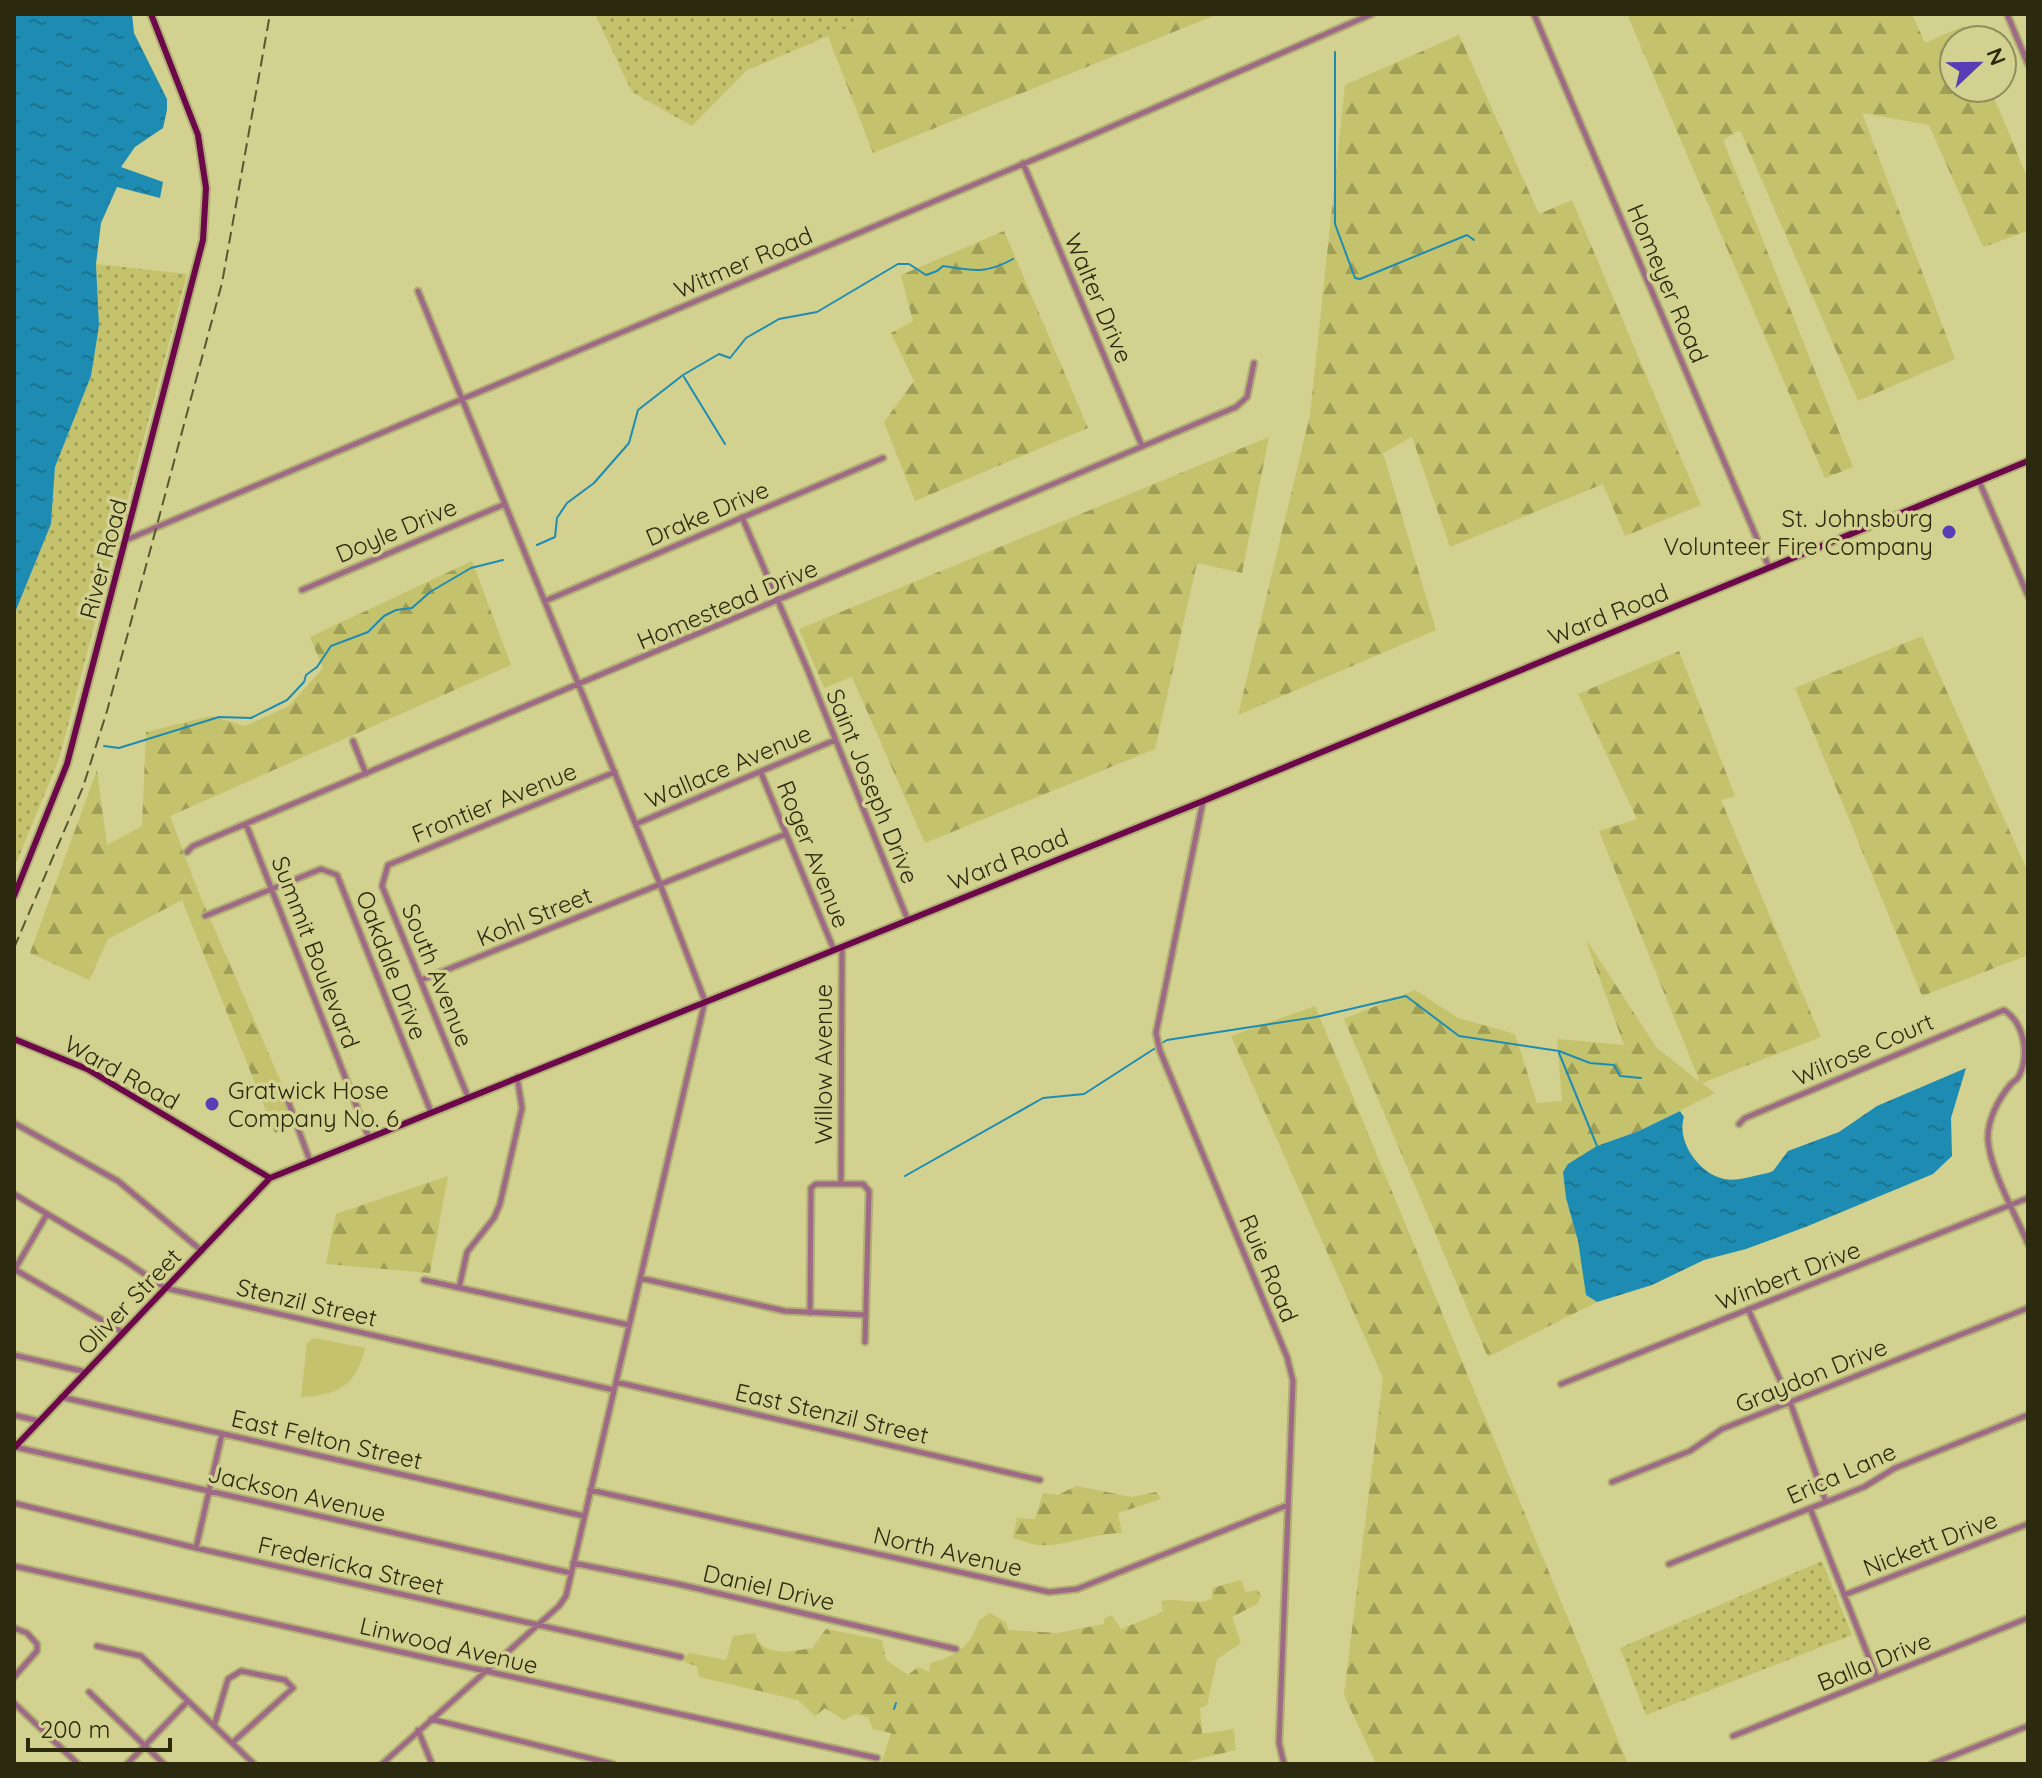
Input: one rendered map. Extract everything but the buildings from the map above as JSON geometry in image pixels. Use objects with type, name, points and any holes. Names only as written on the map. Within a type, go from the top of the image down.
[{"type":"main road","name":"River Road","points":[[14,896],[67,764],[197,268],[205,223],[205,175],[193,118],[151,14]]},
{"type":"main road","name":"Ward Road","points":[[14,1039],[87,1069],[270,1178],[907,918],[1203,801],[2028,461]]},
{"type":"main road","name":"Oliver Street","points":[[14,1448],[270,1178]]},
{"type":"street","name":"Witmer Road","points":[[126,540],[1372,14]]},
{"type":"street","name":"Homeyer Road","points":[[1534,14],[1769,567]]},
{"type":"street","points":[[2007,14],[2028,64]]},
{"type":"street","name":"Walter Drive","points":[[1023,163],[1142,446]]},
{"type":"street","points":[[382,1764],[559,1606],[566,1596],[705,1001],[418,291]]},
{"type":"street","name":"Homestead Drive","points":[[187,852],[193,846],[779,602],[1236,407],[1247,397],[1254,363]]},
{"type":"street","name":"Drake Drive","points":[[545,601],[883,458]]},
{"type":"street","points":[[1979,481],[2028,596]]},
{"type":"street","name":"Doyle Drive","points":[[302,590],[505,504]]},
{"type":"street","name":"Saint Joseph Drive","points":[[742,517],[806,666],[907,918]]},
{"type":"street","name":"Wallace Avenue","points":[[636,824],[835,740]]},
{"type":"street","points":[[353,741],[366,774]]},
{"type":"street","name":"Frontier Avenue","points":[[388,865],[615,772]]},
{"type":"street","name":"Roger Avenue","points":[[761,773],[834,950]]},
{"type":"street","name":"Ruie Road","points":[[1203,801],[1156,1033],[1160,1051],[1287,1357],[1293,1381],[1279,1743],[1284,1764]]},
{"type":"street","name":"Summit Boulevard","points":[[246,824],[369,1138]]},
{"type":"street","name":"Kohl Street","points":[[421,980],[786,834]]},
{"type":"street","name":"South Avenue","points":[[388,865],[382,886],[468,1097]]},
{"type":"street","name":"Oakdale Drive","points":[[205,916],[321,869],[337,875],[431,1112]]},
{"type":"street","name":"Willow Avenue","points":[[841,1182],[842,947]]},
{"type":"street","name":"Wilrose Court","points":[[1739,1124],[1745,1118],[2004,1010],[2014,1016],[2024,1040],[2019,1078]]},
{"type":"street","points":[[459,1288],[467,1252],[494,1218],[500,1204],[522,1108],[517,1077]]},
{"type":"street","points":[[2028,1081],[2019,1078],[2010,1085],[1995,1108],[1988,1141],[1993,1165],[2028,1244]]},
{"type":"street","points":[[285,1093],[310,1161]]},
{"type":"street","points":[[14,1123],[118,1181],[202,1251]]},
{"type":"street","points":[[810,1313],[811,1188],[816,1184],[841,1182],[863,1184],[869,1191],[865,1342]]},
{"type":"street","name":"Stenzil Street","points":[[14,1194],[165,1288],[614,1390]]},
{"type":"street","name":"Winbert Drive","points":[[1561,1384],[2028,1198]]},
{"type":"street","points":[[47,1214],[14,1269],[124,1333]]},
{"type":"street","points":[[640,1278],[785,1311],[866,1315]]},
{"type":"street","points":[[424,1280],[629,1325]]},
{"type":"street","name":"Graydon Drive","points":[[1612,1482],[1690,1451],[1722,1429],[2028,1308]]},
{"type":"street","points":[[1748,1309],[1790,1402],[1826,1502]]},
{"type":"street","points":[[14,1355],[86,1372]]},
{"type":"street","name":"East Stenzil Street","points":[[616,1382],[1040,1480]]},
{"type":"street","name":"East Felton Street","points":[[61,1397],[584,1516]]},
{"type":"street","points":[[14,1415],[39,1421]]},
{"type":"street","name":"Erica Lane","points":[[1669,1564],[1864,1487],[1895,1468],[2028,1415]]},
{"type":"street","points":[[196,1548],[222,1434]]},
{"type":"street","name":"Jackson Avenue","points":[[14,1448],[571,1573]]},
{"type":"street","name":"North Avenue","points":[[590,1490],[1049,1592],[1077,1589],[1288,1505]]},
{"type":"street","name":"Fredericka Street","points":[[14,1503],[196,1548],[681,1657]]},
{"type":"street","points":[[1810,1508],[1878,1678]]},
{"type":"street","name":"Nickett Drive","points":[[1844,1595],[2028,1524]]},
{"type":"street","name":"Daniel Drive","points":[[573,1563],[678,1584],[956,1649]]},
{"type":"street","name":"Linwood Avenue","points":[[14,1566],[877,1758]]},
{"type":"street","name":"Balla Drive","points":[[1733,1736],[2028,1618]]},
{"type":"street","points":[[14,1628],[27,1633],[37,1644],[37,1651],[14,1677]]},
{"type":"street","points":[[97,1646],[141,1656],[254,1764]]},
{"type":"street","points":[[214,1726],[228,1679],[241,1671],[285,1680],[293,1688],[232,1743]]},
{"type":"street","points":[[89,1692],[164,1764]]},
{"type":"street","points":[[127,1764],[188,1701]]},
{"type":"street","points":[[14,1703],[78,1764]]},
{"type":"street","points":[[430,1719],[583,1761],[613,1764]]},
{"type":"street","points":[[1932,1764],[2028,1726]]},
{"type":"street","points":[[418,1730],[432,1764]]},
{"type":"green space","points":[[595,14],[881,14],[747,70],[692,126],[632,92]]},
{"type":"green space","points":[[881,14],[1218,14],[873,153],[828,36]]},
{"type":"green space","points":[[1627,14],[1912,14],[1925,43],[1938,37],[1938,104],[1997,104],[2028,179],[2028,231],[1983,247],[1929,125],[1862,113],[1955,359],[1858,401],[1740,130],[1723,140],[1853,467],[1825,478]]},
{"type":"green space","points":[[1459,35],[1539,214],[1572,200],[1701,505],[1625,536],[1603,484],[1450,547],[1412,437],[1383,453],[1436,630],[1238,715],[1310,415],[1345,85]]},
{"type":"green space","points":[[1004,231],[1088,428],[915,501],[884,422],[914,381],[891,333],[913,321],[901,275]]},
{"type":"green space","points":[[96,264],[187,274],[59,759],[14,868],[14,615],[51,524],[55,467],[91,376],[99,326]]},
{"type":"green space","points":[[1269,437],[1242,573],[1197,563],[1155,749],[925,843],[852,677],[824,688],[799,629]]},
{"type":"green space","points":[[472,561],[511,665],[170,816],[198,891],[298,1121],[275,1133],[182,900],[108,939],[89,980],[30,953],[97,770],[107,845],[142,826],[146,732],[211,716],[245,726],[289,706],[323,668],[310,637]]},
{"type":"green space","points":[[1922,636],[2028,872],[2028,955],[1922,996],[1795,688]]},
{"type":"green space","points":[[1679,651],[1735,796],[1721,800],[1821,1037],[1702,1083],[1715,1093],[1639,1131],[1597,1146],[1563,1172],[1586,1295],[1597,1302],[1488,1357],[1344,1019],[1415,990],[1458,1018],[1515,1034],[1537,1103],[1562,1101],[1557,1039],[1624,1045],[1585,938],[1657,1048],[1700,1082],[1599,831],[1637,819],[1578,694]]},
{"type":"green space","points":[[1315,1006],[1628,1764],[1376,1764],[1344,1695],[1383,1378],[1231,1036]]},
{"type":"green space","points":[[448,1176],[430,1273],[326,1264],[336,1214]]},
{"type":"green space","points":[[314,1338],[365,1348],[357,1371],[344,1386],[326,1394],[301,1397],[307,1343]]},
{"type":"green space","points":[[1076,1486],[1132,1497],[1156,1492],[1161,1499],[1118,1513],[1122,1533],[1048,1545],[1013,1538],[1017,1518],[1035,1519],[1043,1493],[1058,1495]]},
{"type":"green space","points":[[1822,1561],[1852,1635],[1646,1715],[1620,1648]]},
{"type":"green space","points":[[1241,1580],[1246,1592],[1258,1590],[1261,1596],[1257,1604],[1232,1617],[1241,1643],[1217,1659],[1207,1705],[1200,1708],[1202,1734],[1234,1729],[1236,1750],[1178,1764],[881,1764],[891,1733],[873,1729],[868,1717],[855,1714],[844,1720],[825,1708],[815,1716],[798,1700],[699,1677],[697,1666],[686,1663],[684,1658],[689,1653],[726,1660],[733,1636],[755,1633],[758,1641],[771,1650],[812,1648],[826,1629],[882,1640],[886,1660],[908,1675],[918,1667],[929,1672],[930,1663],[961,1649],[972,1637],[979,1620],[990,1613],[1006,1622],[1008,1630],[1057,1633],[1104,1624],[1104,1619],[1112,1615],[1121,1629],[1163,1612],[1161,1601],[1206,1601],[1212,1599],[1212,1588]]},
{"type":"water","points":[[14,14],[132,14],[134,33],[167,99],[167,110],[163,128],[135,147],[121,167],[163,182],[160,198],[117,187],[101,223],[96,264],[99,326],[91,376],[55,467],[51,524],[14,615]]},
{"type":"water","points":[[1966,1068],[1951,1118],[1952,1156],[1933,1174],[1808,1226],[1746,1249],[1704,1260],[1652,1285],[1597,1302],[1586,1295],[1563,1172],[1568,1164],[1597,1146],[1639,1131],[1680,1111],[1684,1117],[1683,1136],[1698,1164],[1724,1179],[1746,1178],[1773,1171],[1788,1151],[1839,1132],[1877,1106]]},
{"type":"waterway","points":[[1335,52],[1335,224],[1355,278],[1360,279],[1467,235],[1474,240]]},
{"type":"waterway","points":[[537,545],[555,537],[557,518],[567,503],[594,483],[629,443],[638,410],[683,375],[719,354],[730,358],[746,338],[779,319],[817,312],[898,264],[909,264],[926,275],[943,266],[979,270],[1013,259]]},
{"type":"waterway","points":[[684,377],[725,444]]},
{"type":"waterway","points":[[104,746],[119,748],[219,717],[251,718],[287,700],[304,682],[306,675],[317,667],[331,646],[368,632],[384,616],[396,610],[412,608],[430,592],[471,568],[503,560]]},
{"type":"waterway","points":[[1162,1043],[1316,1017],[1406,996],[1459,1036],[1559,1051],[1590,1063],[1614,1065],[1620,1076],[1641,1078]]},
{"type":"waterway","points":[[905,1176],[1043,1098],[1084,1094],[1157,1047]]},
{"type":"waterway","points":[[1559,1053],[1597,1146]]},
{"type":"waterway","points":[[894,1709],[896,1703]]},
{"type":"railway","points":[[14,948],[83,787],[107,711],[222,283],[270,14]]},
{"type":"place","name":"St. Johnsburg Volunteer Fire Company","points":[[1949,532]]},
{"type":"place","name":"Gratwick Hose Company No. 6","points":[[212,1104]]}]
